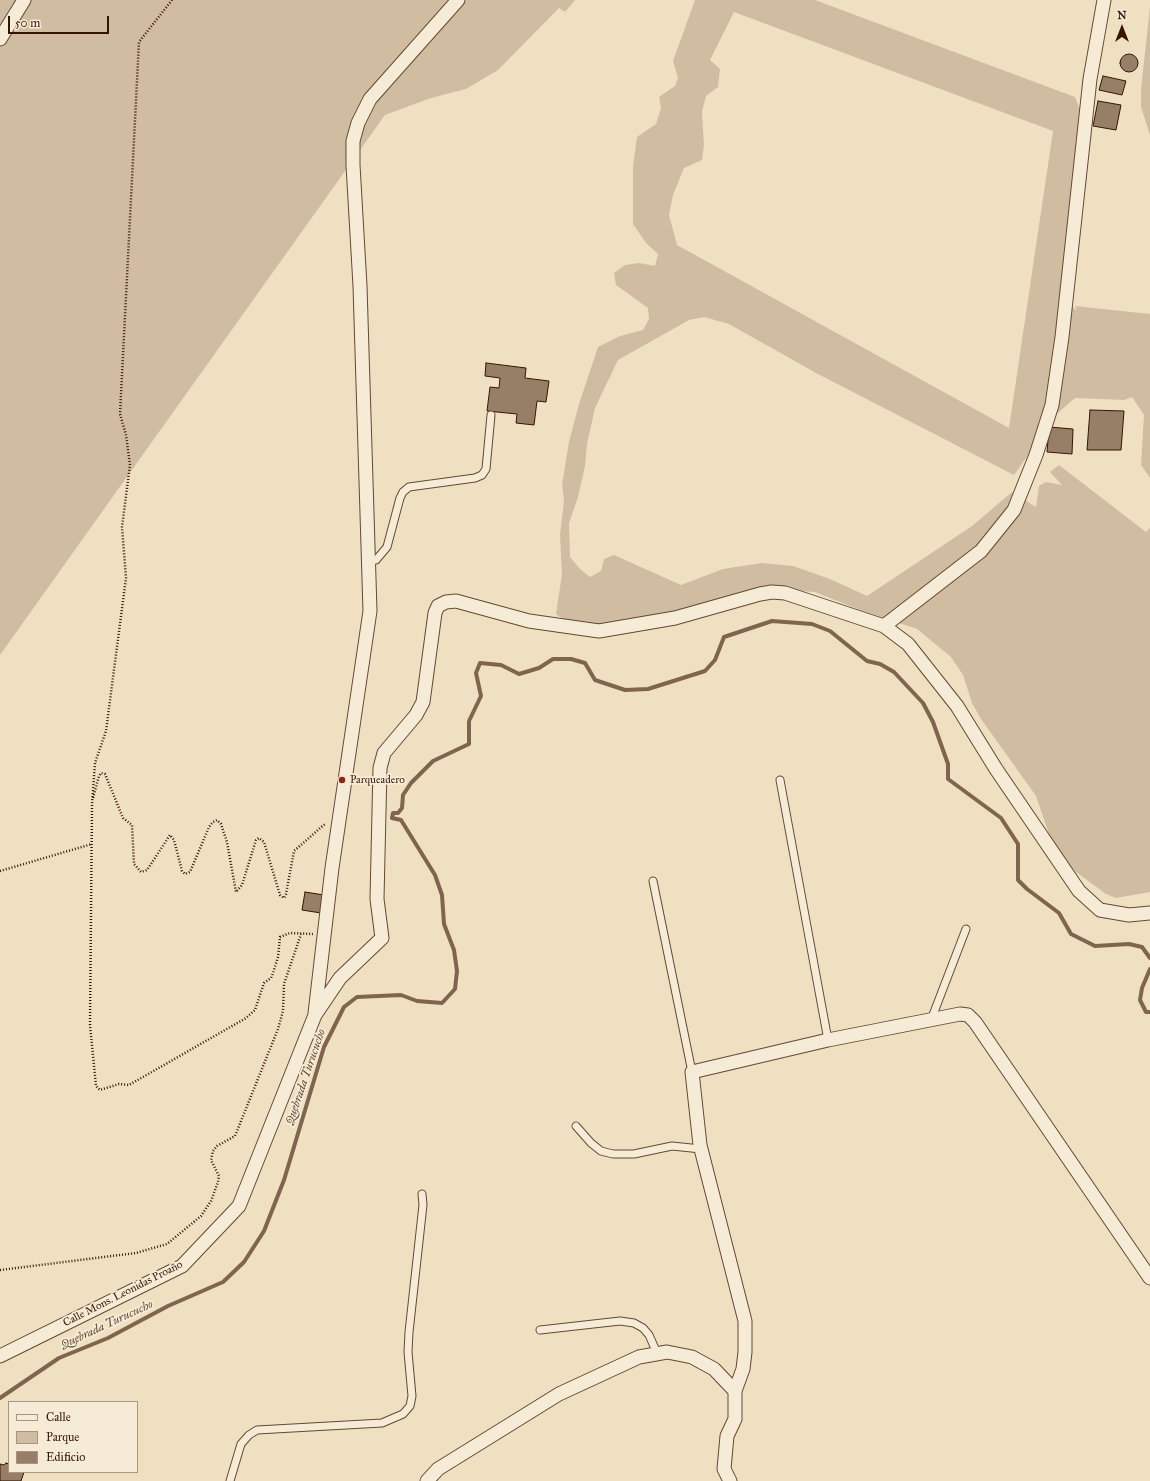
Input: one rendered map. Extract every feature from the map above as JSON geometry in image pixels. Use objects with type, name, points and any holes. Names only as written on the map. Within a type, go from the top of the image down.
[{"type":"street","points":[[0,39],[24,0]]},
{"type":"street","points":[[315,1015],[340,811],[370,611],[360,286],[353,165],[354,142],[358,123],[370,99],[458,0]]},
{"type":"street","points":[[884,626],[982,551],[1014,510],[1036,455],[1052,405],[1061,344],[1090,79],[1104,0]]},
{"type":"street","points":[[315,1015],[340,978],[382,938],[377,898],[380,768],[384,753],[416,715],[423,702],[435,613],[438,606],[446,602],[456,601],[529,621],[599,631],[675,618],[772,592],[785,593],[884,626],[908,644],[957,706],[996,769],[1079,891],[1100,910],[1129,915],[1150,913]]},
{"type":"street","points":[[730,1481],[724,1469],[727,1436],[735,1419],[735,1391],[743,1369],[745,1352],[745,1321],[701,1149],[692,1072],[828,1040],[960,1014],[968,1015],[975,1022],[1150,1278]]},
{"type":"street","name":"Calle Mons. Leonidas Proaño","points":[[0,1356],[182,1266],[239,1206],[315,1015]]},
{"type":"street","points":[[427,1481],[438,1469],[559,1394],[639,1357],[667,1352],[692,1357],[714,1369],[735,1391]]},
{"type":"lane","points":[[369,562],[376,560],[387,547],[400,498],[403,492],[409,487],[475,478],[482,475],[486,469],[491,415]]},
{"type":"lane","points":[[780,780],[828,1040]]},
{"type":"lane","points":[[653,881],[692,1072]]},
{"type":"lane","points":[[931,1020],[966,929]]},
{"type":"lane","points":[[576,1126],[591,1144],[601,1151],[613,1154],[634,1154],[672,1146],[701,1149]]},
{"type":"lane","points":[[230,1481],[241,1444],[249,1435],[257,1430],[382,1423],[403,1414],[410,1406],[412,1396],[408,1352],[409,1332],[423,1205],[422,1194]]},
{"type":"lane","points":[[540,1330],[620,1321],[634,1323],[650,1335],[657,1353]]},
{"type":"path","points":[[172,0],[140,42],[120,414],[126,435],[130,465],[122,528],[126,578],[106,731],[95,763],[92,804],[90,1025],[96,1086],[100,1090],[134,1082],[246,1018],[255,1010],[264,983],[271,978],[278,957],[280,936],[290,933],[324,933]]},
{"type":"path","points":[[92,804],[99,776],[102,773],[105,774],[123,818],[132,825],[134,864],[142,872],[147,870],[170,835],[174,840],[182,871],[185,874],[190,872],[209,827],[212,822],[217,820],[221,824],[227,842],[236,892],[242,885],[256,840],[259,838],[262,839],[280,895],[284,898],[294,851],[340,811]]},
{"type":"path","points":[[0,871],[92,844]]},
{"type":"path","points":[[0,1270],[136,1253],[167,1244],[201,1216],[210,1201],[218,1182],[219,1176],[211,1160],[213,1151],[217,1146],[235,1136],[278,1029],[283,1011],[284,984],[301,934]]},
{"type":"green space","points":[[0,0],[575,0],[565,12],[559,8],[498,70],[466,89],[431,98],[385,115],[0,655]]},
{"type":"green space","points":[[695,0],[815,0],[1075,97],[1080,110],[1071,305],[1077,311],[1075,306],[1150,314],[1150,478],[1141,465],[1144,415],[1132,397],[1124,400],[1075,398],[1058,413],[1041,415],[1033,448],[1014,475],[816,373],[729,324],[704,317],[689,320],[618,360],[595,408],[578,497],[569,523],[570,557],[580,569],[590,577],[601,571],[604,559],[614,555],[681,585],[723,569],[762,563],[793,566],[830,579],[867,596],[972,526],[1012,492],[1036,507],[1039,486],[1046,482],[1062,485],[1050,472],[1059,465],[1146,532],[1150,528],[1150,892],[1116,898],[1106,894],[1076,872],[1061,858],[1050,837],[1036,796],[981,719],[972,703],[963,675],[951,657],[917,629],[860,610],[815,592],[800,591],[754,592],[720,598],[675,617],[596,627],[570,624],[556,614],[562,574],[560,535],[564,501],[562,485],[569,442],[579,404],[598,347],[620,336],[643,330],[649,319],[648,308],[616,285],[614,273],[625,265],[639,263],[655,266],[658,254],[646,243],[633,224],[633,167],[637,137],[656,124],[661,108],[659,97],[675,86],[678,78],[673,61]],"holes":[[[734,12],[1053,131],[1009,428],[677,245],[669,215],[673,195],[684,168],[702,160],[704,145],[702,112],[706,96],[718,87],[720,69],[710,60]]]},
{"type":"green space","points":[[1150,7],[1150,135],[1141,107],[1141,89]]},
{"type":"building","points":[[1129,54],[1135,57],[1138,63],[1135,69],[1129,72],[1123,69],[1120,63],[1123,57]]},
{"type":"building","points":[[1103,76],[1126,81],[1122,95],[1099,90]]},
{"type":"building","points":[[1098,101],[1121,105],[1116,130],[1093,126]]},
{"type":"building","points":[[486,363],[526,368],[525,378],[549,381],[546,402],[537,401],[534,425],[516,423],[517,414],[487,411],[490,387],[499,388],[500,378],[485,376]]},
{"type":"building","points":[[1090,410],[1124,411],[1121,450],[1087,450]]},
{"type":"building","points":[[1049,427],[1073,429],[1072,454],[1047,452]]},
{"type":"building","points":[[305,892],[324,895],[321,913],[302,910]]},
{"type":"building","points":[[6,1463],[8,1464],[8,1473],[24,1473],[21,1481],[0,1481],[0,1464],[4,1465]]},
{"type":"waterway","name":"Quebrada Turucucho","points":[[0,1398],[59,1358],[108,1338],[168,1306],[223,1282],[244,1262],[264,1231],[284,1180],[324,1047],[344,1007],[357,997],[401,995],[417,1001],[442,1003],[455,989],[457,971],[454,950],[444,924],[442,895],[435,875],[401,820],[392,818],[393,813],[398,813],[402,808],[403,795],[411,783],[433,761],[469,744],[469,721],[481,696],[476,673],[480,663],[501,665],[519,674],[539,668],[553,659],[571,659],[585,663],[595,680],[625,690],[648,689],[705,671],[715,660],[724,637],[772,621],[812,624],[830,631],[867,661],[880,664],[894,672],[923,703],[933,722],[948,764],[948,779],[1001,818],[1018,844],[1018,880],[1027,889],[1059,913],[1071,934],[1095,946],[1129,944],[1142,947],[1150,958]]},
{"type":"waterway","name":"Quebrada Turucucho","points":[[1150,969],[1142,988],[1140,1000],[1146,1012],[1150,1012]]},
{"type":"place","name":"Parqueadero","points":[[342,780]]}]
